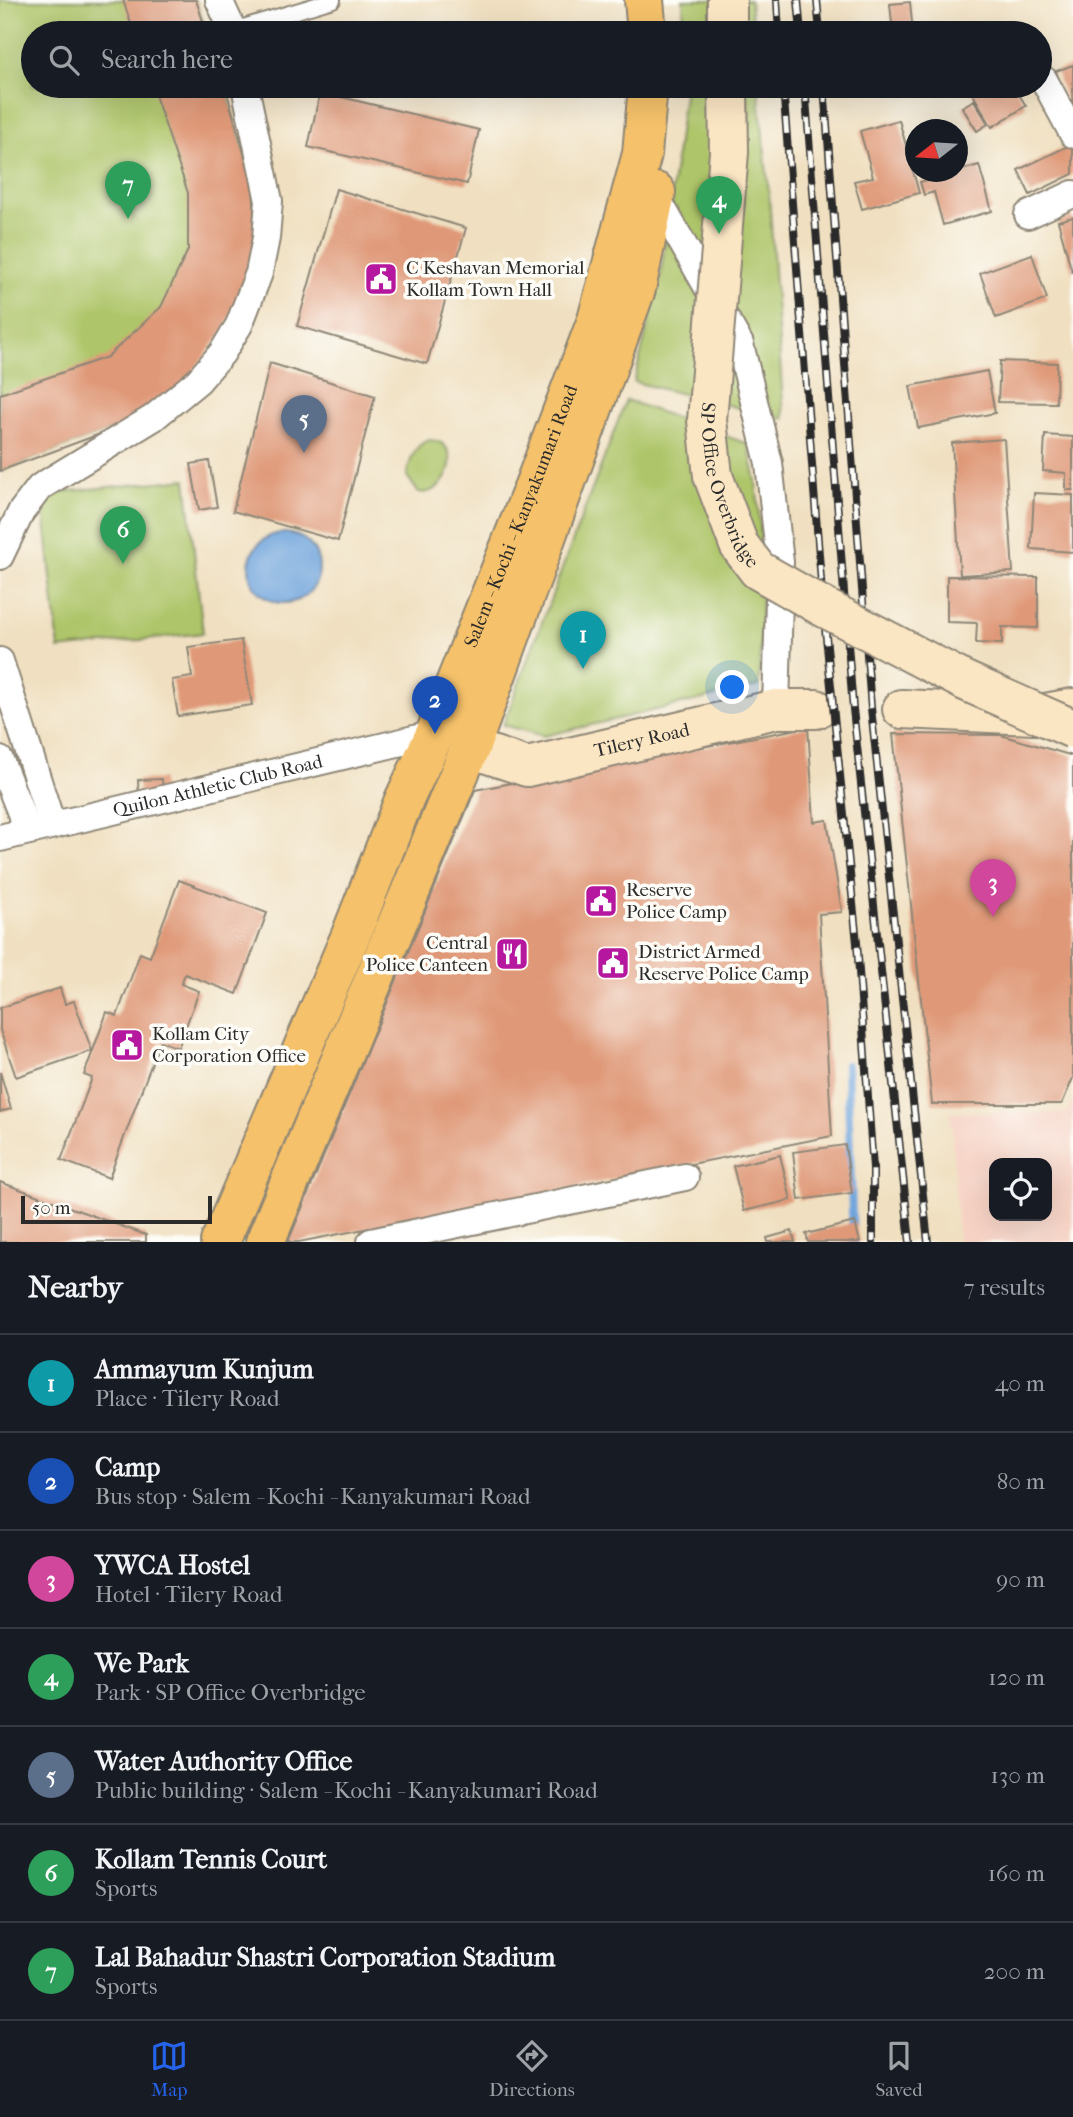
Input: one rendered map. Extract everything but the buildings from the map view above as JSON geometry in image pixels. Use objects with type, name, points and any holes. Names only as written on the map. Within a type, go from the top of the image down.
[{"type":"main road","points":[[644,0],[645,21]]},
{"type":"main road","points":[[668,21],[669,0]]},
{"type":"main road","points":[[727,0],[727,21]]},
{"type":"main road","name":"Salem - Kochi - Kanyakumari Road","points":[[220,1242],[351,935],[404,800],[435,734],[597,320],[642,154],[647,98]]},
{"type":"main road","points":[[265,1242],[470,748],[636,289],[655,195],[665,98]]},
{"type":"main road","name":"SP Office Overbridge","points":[[728,98],[729,152],[707,420],[713,476],[739,545],[758,570],[823,607],[965,681],[1073,729]]},
{"type":"main road","points":[[902,709],[1034,715],[1073,708]]},
{"type":"main road","name":"Tilery Road","points":[[470,748],[527,767],[776,709],[816,709]]},
{"type":"street","points":[[219,0],[228,21]]},
{"type":"street","points":[[1052,95],[1073,134]]},
{"type":"street","points":[[0,556],[20,512],[40,487],[162,411],[198,381],[222,353],[239,324],[259,273],[266,238],[269,201],[248,98]]},
{"type":"street","points":[[1028,215],[1073,194]]},
{"type":"street","points":[[655,195],[740,344],[769,463],[780,562],[776,709]]},
{"type":"street","points":[[0,661],[40,828]]},
{"type":"street","name":"Quilon Athletic Club Road","points":[[0,838],[435,734]]},
{"type":"street","points":[[0,760],[40,828]]},
{"type":"street","points":[[371,1242],[685,1177]]},
{"type":"lane","points":[[267,21],[333,0]]},
{"type":"shaded area","points":[[1073,1100],[1073,1242],[958,1242],[951,1112],[1067,1113]]},
{"type":"green space","points":[[0,0],[196,0],[203,21],[21,21],[21,98],[228,98],[253,185],[257,254],[116,428],[0,471]]},
{"type":"green space","points":[[683,0],[750,0],[752,21],[684,21]]},
{"type":"green space","points":[[683,98],[759,98],[769,194],[784,419],[634,382],[661,274]]},
{"type":"green space","points":[[626,400],[748,444],[756,481],[763,559],[759,686],[544,736],[503,725]]},
{"type":"green space","points":[[430,440],[441,443],[448,450],[449,469],[438,487],[429,492],[418,492],[407,476],[408,471],[417,449]]},
{"type":"green space","points":[[186,479],[203,633],[59,649],[42,494]]},
{"type":"water","points":[[277,533],[291,533],[304,539],[313,548],[319,568],[317,581],[309,593],[291,603],[277,603],[264,597],[255,588],[249,575],[249,561],[255,548],[264,539]]},
{"type":"waterway","points":[[847,1065],[853,1242]]},
{"type":"railway","points":[[777,0],[778,21]]},
{"type":"railway","points":[[798,0],[800,21]]},
{"type":"railway","points":[[817,0],[819,21]]},
{"type":"railway","points":[[784,98],[823,607],[857,943],[873,1168],[873,1242]]},
{"type":"railway","points":[[806,98],[853,709],[910,1242]]},
{"type":"railway","points":[[825,98],[871,708],[928,1242]]},
{"type":"place","name":"Lal Bahadur Shastri Corporation Stadium","points":[[128,219]]},
{"type":"place","name":"We Park","points":[[719,234]]},
{"type":"place","name":"C Keshavan Memorial Kollam Town Hall","points":[[381,279]]},
{"type":"place","name":"Water Authority Office","points":[[304,453]]},
{"type":"place","name":"Kollam Tennis Court","points":[[123,564]]},
{"type":"place","name":"Ammayum Kunjum","points":[[583,669]]},
{"type":"place","name":"Camp","points":[[435,734]]},
{"type":"place","name":"Reserve Police Camp","points":[[601,901]]},
{"type":"place","name":"YWCA Hostel","points":[[993,917]]},
{"type":"place","name":"Central Police Canteen","points":[[512,954]]},
{"type":"place","name":"District Armed Reserve Police Camp","points":[[613,963]]},
{"type":"place","name":"Kollam City Corporation Office","points":[[127,1045]]}]
